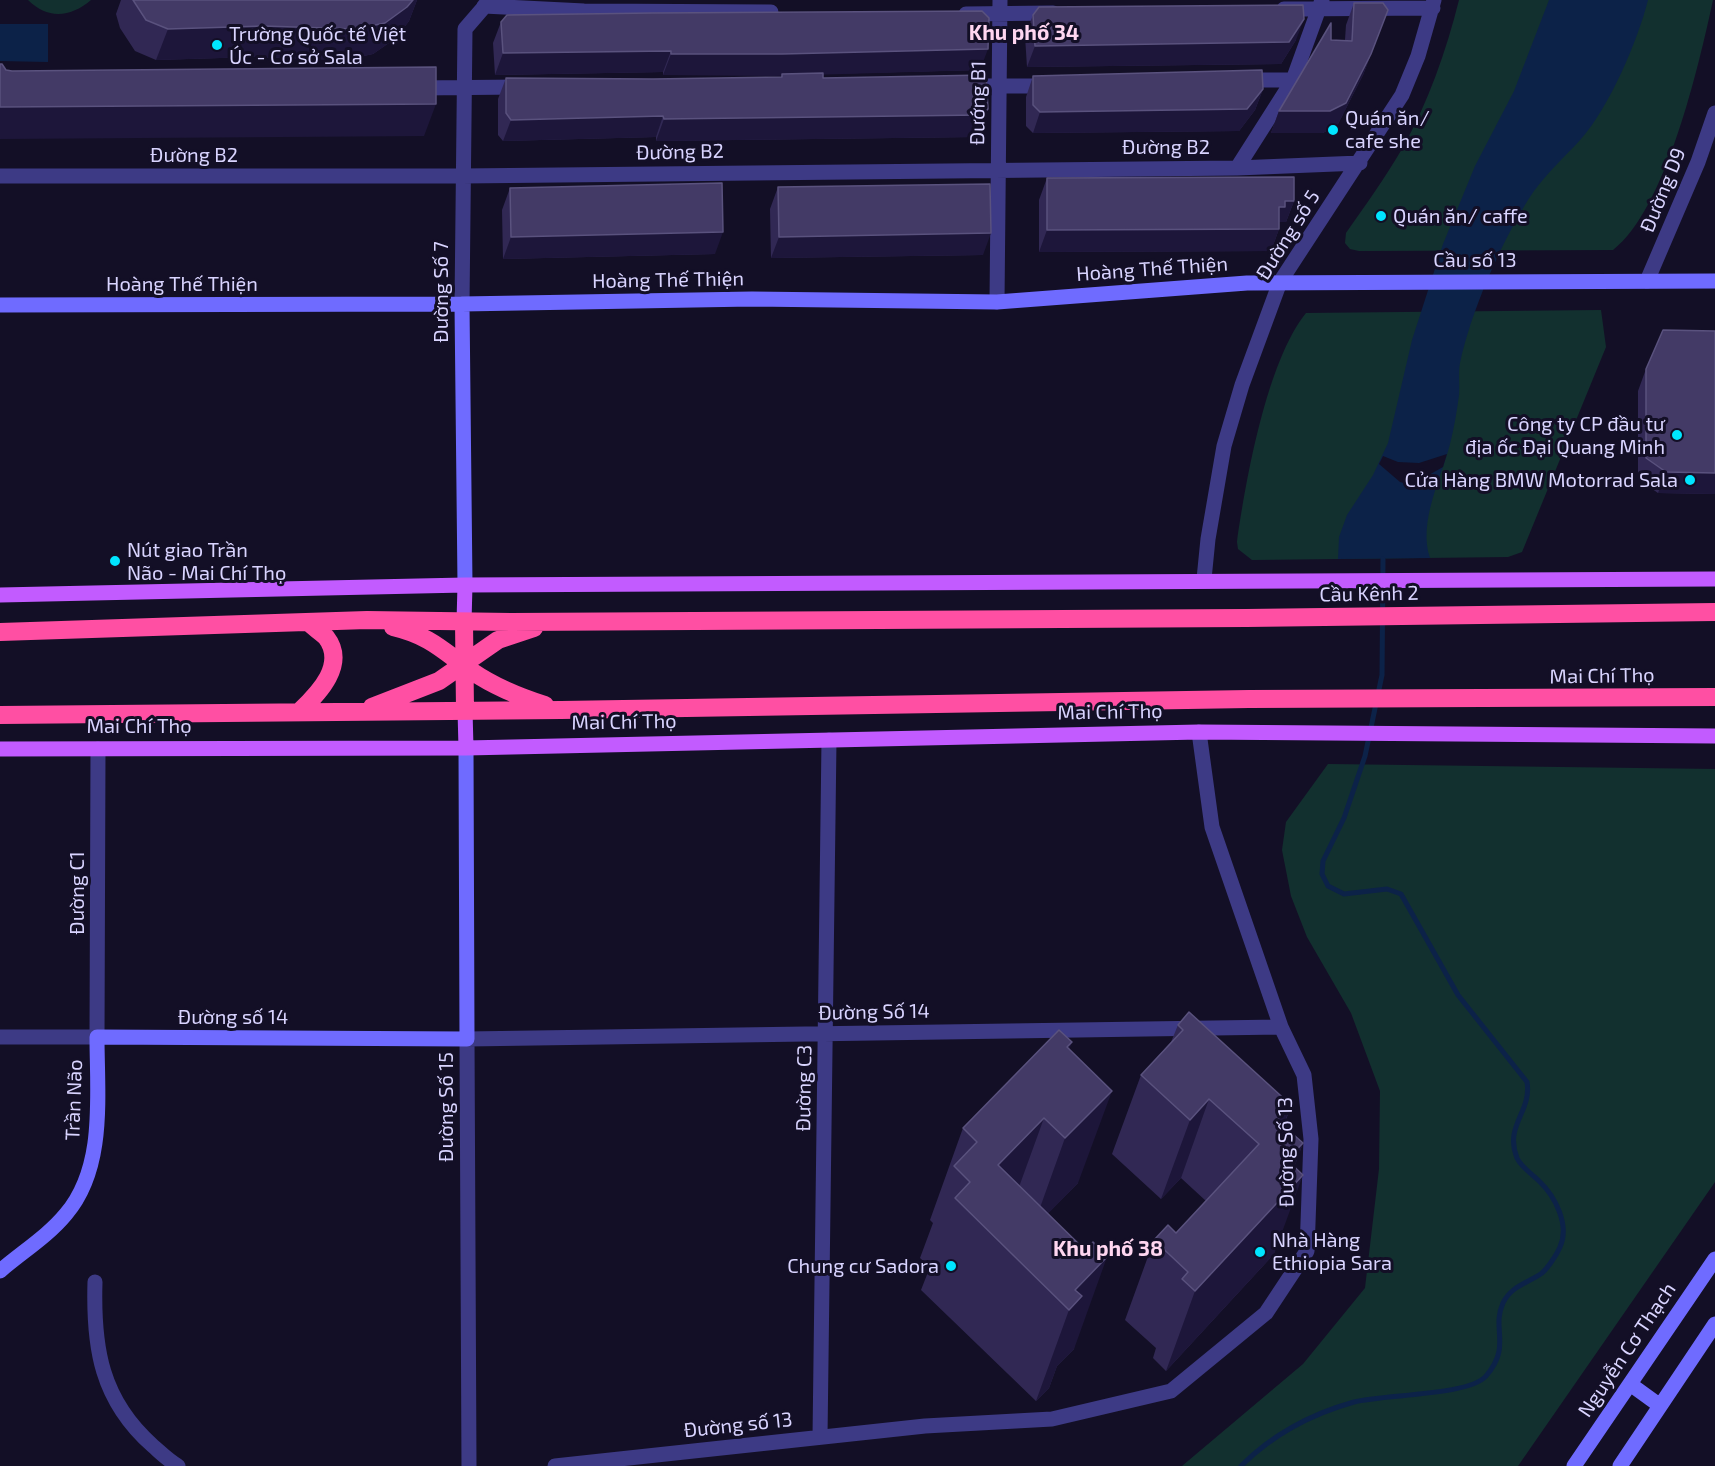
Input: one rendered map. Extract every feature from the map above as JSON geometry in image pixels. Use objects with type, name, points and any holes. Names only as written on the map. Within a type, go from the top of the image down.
[{"type":"highway","name":"Cầu Kênh 2","points":[[562,620],[1246,618],[1715,612]]},
{"type":"highway","points":[[0,632],[308,622],[562,620]]},
{"type":"highway","points":[[359,712],[439,681],[498,640],[562,620]]},
{"type":"highway","points":[[367,621],[420,635],[448,650],[465,665],[498,687],[561,710]]},
{"type":"highway","points":[[300,711],[320,692],[331,673],[332,653],[326,638],[308,622]]},
{"type":"highway","points":[[464,622],[465,710]]},
{"type":"highway","name":"Mai Chí Thọ","points":[[0,715],[561,710],[1249,699],[1715,697]]},
{"type":"main road","name":"Cầu Kênh 2","points":[[1204,579],[1491,581],[1715,579]]},
{"type":"main road","points":[[0,595],[465,585],[1204,579]]},
{"type":"main road","points":[[464,622],[465,585]]},
{"type":"main road","points":[[465,710],[466,748]]},
{"type":"main road","name":"Mai Chí Thọ","points":[[0,749],[466,748],[1199,732],[1715,736]]},
{"type":"street","points":[[487,3],[786,12]]},
{"type":"street","name":"Đường Số 7","points":[[465,585],[462,87],[465,29],[487,3]]},
{"type":"street","points":[[1238,168],[1293,80],[1321,4]]},
{"type":"street","points":[[1273,9],[1321,4],[1433,4]]},
{"type":"street","name":"Đường số 5","points":[[1204,579],[1208,538],[1224,446],[1242,386],[1280,282],[1360,163],[1402,95],[1418,56],[1433,4]]},
{"type":"street","points":[[952,14],[1000,7],[1071,13]]},
{"type":"street","name":"Đướng B1","points":[[997,302],[1000,7]]},
{"type":"street","points":[[1227,80],[1293,80]]},
{"type":"street","points":[[953,86],[1000,88],[1068,85]]},
{"type":"street","points":[[403,88],[534,87]]},
{"type":"street","name":"Đường D9","points":[[1647,281],[1698,162],[1715,113]]},
{"type":"street","name":"Đường B2","points":[[0,176],[462,176],[1238,168],[1360,163]]},
{"type":"street","points":[[1647,281],[1715,280]]},
{"type":"street","name":"Cầu số 13","points":[[1335,282],[1647,281]]},
{"type":"street","name":"Hoàng Thế Thiện","points":[[0,305],[462,304],[752,299],[997,302],[1280,282],[1335,282]]},
{"type":"street","name":"Đường Số 13","points":[[925,1426],[1052,1419],[1171,1391],[1266,1313],[1307,1251],[1311,1139],[1305,1075],[1281,1027],[1212,827],[1199,732]]},
{"type":"street","name":"Đường C3","points":[[820,1437],[829,740]]},
{"type":"street","name":"Đường Số 15","points":[[466,748],[469,1466]]},
{"type":"street","name":"Đường C1","points":[[97,1037],[98,749]]},
{"type":"street","name":"Đường Số 14","points":[[467,1039],[1281,1027]]},
{"type":"street","name":"Đường số 14","points":[[0,1037],[467,1039]]},
{"type":"street","name":"Trần Não","points":[[0,1271],[51,1230],[79,1196],[96,1143],[97,1037]]},
{"type":"street","name":"Nguyễn Cơ Thạch","points":[[1574,1466],[1715,1259]]},
{"type":"street","points":[[95,1282],[94,1324],[99,1361],[113,1399],[139,1433],[178,1466]]},
{"type":"street","points":[[1620,1466],[1715,1324]]},
{"type":"street","points":[[1630,1384],[1659,1405]]},
{"type":"street","name":"Đường số 13","points":[[555,1466],[925,1426]]},
{"type":"green space","points":[[28,0],[91,0],[75,10],[59,14],[43,11]]},
{"type":"green space","points":[[1459,0],[1713,0],[1689,97],[1664,170],[1649,203],[1632,230],[1613,250],[1359,251],[1350,249],[1345,243],[1346,233],[1395,160],[1420,114],[1442,58]]},
{"type":"green space","points":[[1601,310],[1606,347],[1522,552],[1508,557],[1252,560],[1238,549],[1237,542],[1246,486],[1269,390],[1292,334],[1306,313]]},
{"type":"green space","points":[[1328,764],[1715,769],[1715,1182],[1518,1466],[1182,1466],[1303,1364],[1365,1288],[1379,1169],[1380,1091],[1351,1013],[1307,937],[1291,896],[1282,850],[1286,822]]},
{"type":"water","points":[[1549,0],[1648,0],[1630,53],[1602,110],[1592,126],[1547,175],[1528,200],[1497,258],[1479,301],[1460,363],[1459,395],[1455,419],[1429,515],[1427,544],[1430,558],[1338,559],[1339,537],[1347,515],[1373,475],[1388,443],[1412,340],[1443,244],[1475,166],[1514,91]]},
{"type":"water","points":[[0,24],[48,24],[48,62],[0,61]]},
{"type":"pier","points":[[1447,454],[1443,467],[1411,485],[1400,482],[1379,464],[1383,456],[1398,462],[1419,463]]},
{"type":"building","points":[[133,0],[413,0],[385,23],[356,29],[264,26],[168,29],[146,20]]},
{"type":"building","points":[[1354,3],[1383,3],[1388,10],[1371,54],[1346,103],[1330,111],[1279,111],[1331,23],[1331,40],[1352,41]]},
{"type":"building","points":[[1303,5],[1304,19],[1289,42],[1035,46],[1033,15],[1039,7]]},
{"type":"building","points":[[982,11],[989,18],[988,49],[782,54],[671,54],[671,51],[503,53],[501,22],[507,15]]},
{"type":"building","points":[[0,64],[6,70],[12,71],[436,67],[436,104],[0,107]]},
{"type":"building","points":[[1262,70],[1263,89],[1247,109],[1040,112],[1033,105],[1033,76]]},
{"type":"building","points":[[823,73],[823,78],[986,75],[988,109],[982,115],[664,119],[663,116],[511,120],[506,113],[506,78],[782,77],[782,74]]},
{"type":"building","points":[[1294,177],[1294,201],[1285,201],[1285,207],[1279,207],[1279,229],[1047,230],[1047,178]]},
{"type":"building","points":[[722,183],[723,232],[511,237],[510,188]]},
{"type":"building","points":[[990,184],[991,233],[779,237],[778,187]]},
{"type":"building","name":"Công ty CP đầu tư địa ốc Đại Quang Minh","points":[[1663,330],[1715,331],[1715,473],[1666,472],[1646,458],[1646,369]]},
{"type":"building","points":[[1189,1012],[1291,1105],[1277,1120],[1303,1143],[1287,1160],[1303,1175],[1195,1291],[1182,1279],[1188,1272],[1154,1240],[1168,1225],[1176,1233],[1259,1144],[1209,1099],[1190,1120],[1141,1075],[1183,1030],[1178,1025]]},
{"type":"building","points":[[1059,1030],[1072,1042],[1067,1047],[1112,1091],[1065,1138],[1044,1118],[998,1165],[1085,1250],[1093,1242],[1107,1257],[1075,1290],[1082,1296],[1069,1310],[955,1198],[970,1182],[954,1166],[977,1142],[963,1128]]},
{"type":"waterway","points":[[1241,1466],[1279,1435],[1308,1419],[1338,1407],[1367,1399],[1444,1391],[1477,1383],[1486,1376],[1498,1356],[1500,1312],[1506,1297],[1544,1271],[1557,1253],[1563,1238],[1562,1220],[1555,1203],[1545,1187],[1519,1161],[1514,1146],[1516,1127],[1526,1102],[1527,1082],[1458,995],[1401,894],[1387,889],[1344,894],[1328,886],[1322,874],[1323,861],[1344,818],[1365,756],[1382,675],[1383,559]]},
{"type":"place","name":"Trường Quốc tế Việt Úc - Cơ sở Sala","points":[[217,45]]},
{"type":"place","name":"Quán ăn/ cafe she","points":[[1333,130]]},
{"type":"place","name":"Quán ăn/ caffe","points":[[1381,216]]},
{"type":"place","name":"Công ty CP đầu tư địa ốc Đại Quang Minh","points":[[1677,435]]},
{"type":"place","name":"Cửa Hàng BMW Motorrad Sala","points":[[1690,480]]},
{"type":"place","name":"Nút giao Trần Não - Mai Chí Thọ","points":[[115,561]]},
{"type":"place","name":"Nhà Hàng Ethiopia Sara","points":[[1260,1252]]},
{"type":"place","name":"Chung cư Sadora","points":[[951,1266]]},
{"type":"district","name":"Khu phố 34","points":[[1024,33]]},
{"type":"district","name":"Khu phố 38","points":[[1108,1249]]}]
